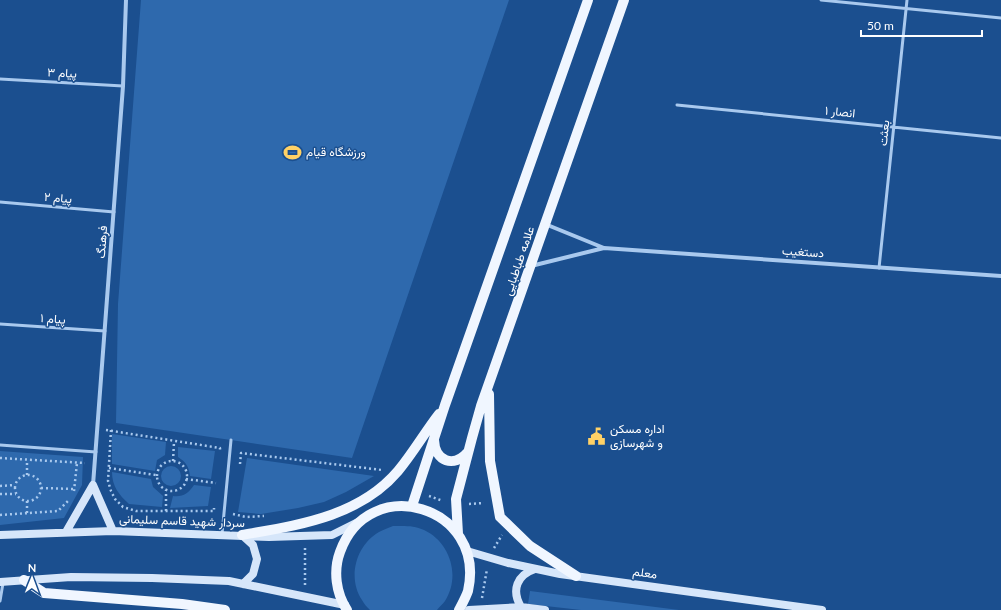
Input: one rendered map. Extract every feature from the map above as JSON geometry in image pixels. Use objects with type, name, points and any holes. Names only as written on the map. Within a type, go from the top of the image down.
[{"type":"main road","name":"علامه طباطبایی","points":[[412,506],[445,406],[588,0]]},
{"type":"main road","name":"علامه طباطبایی","points":[[458,534],[456,499],[468,452],[488,386],[624,0]]},
{"type":"main road","points":[[488,386],[490,461],[500,517],[530,546],[576,576]]},
{"type":"main road","points":[[242,535],[305,523],[353,507],[378,491],[396,473],[445,406]]},
{"type":"main road","points":[[434,440],[434,448],[436,452],[446,461],[455,462],[463,458],[468,452]]},
{"type":"main road","points":[[93,485],[113,530]]},
{"type":"main road","points":[[66,532],[93,485]]},
{"type":"main road","points":[[346,608],[337,584],[337,561],[344,539],[359,522],[375,512],[393,506],[412,506],[430,511],[446,520],[458,534],[467,551],[471,572],[468,592],[459,610]]},
{"type":"main road","name":"سردار شهید قاسم سلیمانی","points":[[0,535],[113,530],[269,537],[305,536],[332,535],[359,522]]},
{"type":"main road","points":[[242,535],[252,545],[257,560],[253,574],[243,584]]},
{"type":"main road","name":"معلم","points":[[467,551],[508,563],[576,576],[822,610]]},
{"type":"main road","points":[[521,607],[516,596],[517,584],[524,574],[535,569]]},
{"type":"main road","points":[[2,581],[71,577],[229,581],[346,608]]},
{"type":"main road","points":[[24,580],[44,594],[182,604],[225,610]]},
{"type":"main road","points":[[469,610],[521,607],[545,610]]},
{"type":"street","name":"فرهنگ","points":[[93,485],[123,86],[126,0]]},
{"type":"street","points":[[545,224],[604,248]]},
{"type":"street","points":[[531,266],[604,248]]},
{"type":"street","name":"دستغیب","points":[[604,248],[1001,276]]},
{"type":"lane","points":[[821,0],[1001,18]]},
{"type":"lane","name":"بعثت","points":[[879,268],[907,0]]},
{"type":"lane","name":"پیام ۳","points":[[0,79],[123,86]]},
{"type":"lane","name":"انصار ۱","points":[[677,105],[1001,138]]},
{"type":"lane","name":"پیام ۲","points":[[0,202],[114,212]]},
{"type":"lane","name":"پیام ۱","points":[[0,324],[105,331]]},
{"type":"lane","points":[[222,534],[231,440]]},
{"type":"lane","points":[[0,445],[96,452]]},
{"type":"lane","points":[[0,600],[2,581]]},
{"type":"path","points":[[214,504],[214,511],[136,511],[123,507],[115,499],[108,481],[111,430],[174,442],[220,448],[219,455]]},
{"type":"path","points":[[173,461],[174,442]]},
{"type":"path","points":[[239,468],[241,452],[396,473]]},
{"type":"path","points":[[0,514],[58,511],[70,500],[75,489],[77,463],[1,459]]},
{"type":"path","points":[[27,460],[27,475]]},
{"type":"path","points":[[173,461],[182,465],[187,474],[186,479],[181,488],[176,490],[166,490],[158,484],[156,475],[160,466],[164,463],[173,461]]},
{"type":"path","points":[[109,468],[156,475]]},
{"type":"path","points":[[379,474],[381,470]]},
{"type":"path","points":[[0,494],[16,494],[27,501],[35,499],[41,488],[38,480],[32,475],[27,475],[20,478],[15,486],[16,494]]},
{"type":"path","points":[[215,490],[217,476]]},
{"type":"path","points":[[186,479],[216,482]]},
{"type":"path","points":[[0,486],[15,486]]},
{"type":"path","points":[[41,488],[75,489]]},
{"type":"path","points":[[166,490],[166,511]]},
{"type":"path","points":[[416,492],[457,506],[498,502]]},
{"type":"path","points":[[27,501],[28,513]]},
{"type":"path","points":[[234,507],[232,515],[246,517],[269,516]]},
{"type":"path","points":[[305,536],[305,598]]},
{"type":"shaded area","name":"ورزشگاه قیام","points":[[141,0],[509,0],[352,458],[116,423],[118,304]]},
{"type":"shaded area","points":[[112,434],[166,442],[165,455],[157,460],[155,471],[112,464]]},
{"type":"shaded area","points":[[178,447],[215,451],[211,479],[190,476],[187,465],[178,457]]},
{"type":"shaded area","points":[[0,451],[83,457],[82,485],[64,518],[0,525]]},
{"type":"shaded area","points":[[247,458],[374,476],[346,492],[324,502],[261,514],[238,512]]},
{"type":"shaded area","points":[[171,466],[178,469],[181,476],[178,483],[171,486],[164,483],[161,476],[164,469]]},
{"type":"shaded area","points":[[112,472],[151,479],[153,487],[163,496],[162,507],[129,504],[117,490],[113,482]]},
{"type":"shaded area","points":[[194,485],[211,487],[208,506],[170,508],[173,496],[185,494],[190,491]]},
{"type":"shaded area","points":[[393,526],[420,528],[433,535],[446,551],[452,571],[452,581],[450,591],[445,601],[437,610],[370,610],[357,591],[355,572],[356,563],[360,553],[371,538],[379,532]]},
{"type":"shaded area","points":[[530,591],[679,610],[581,610],[528,604]]},
{"type":"place","name":"ورزشگاه قیام","points":[[293,152]]},
{"type":"place","name":"اداره مسکن و شهرسازی","points":[[597,436]]}]
